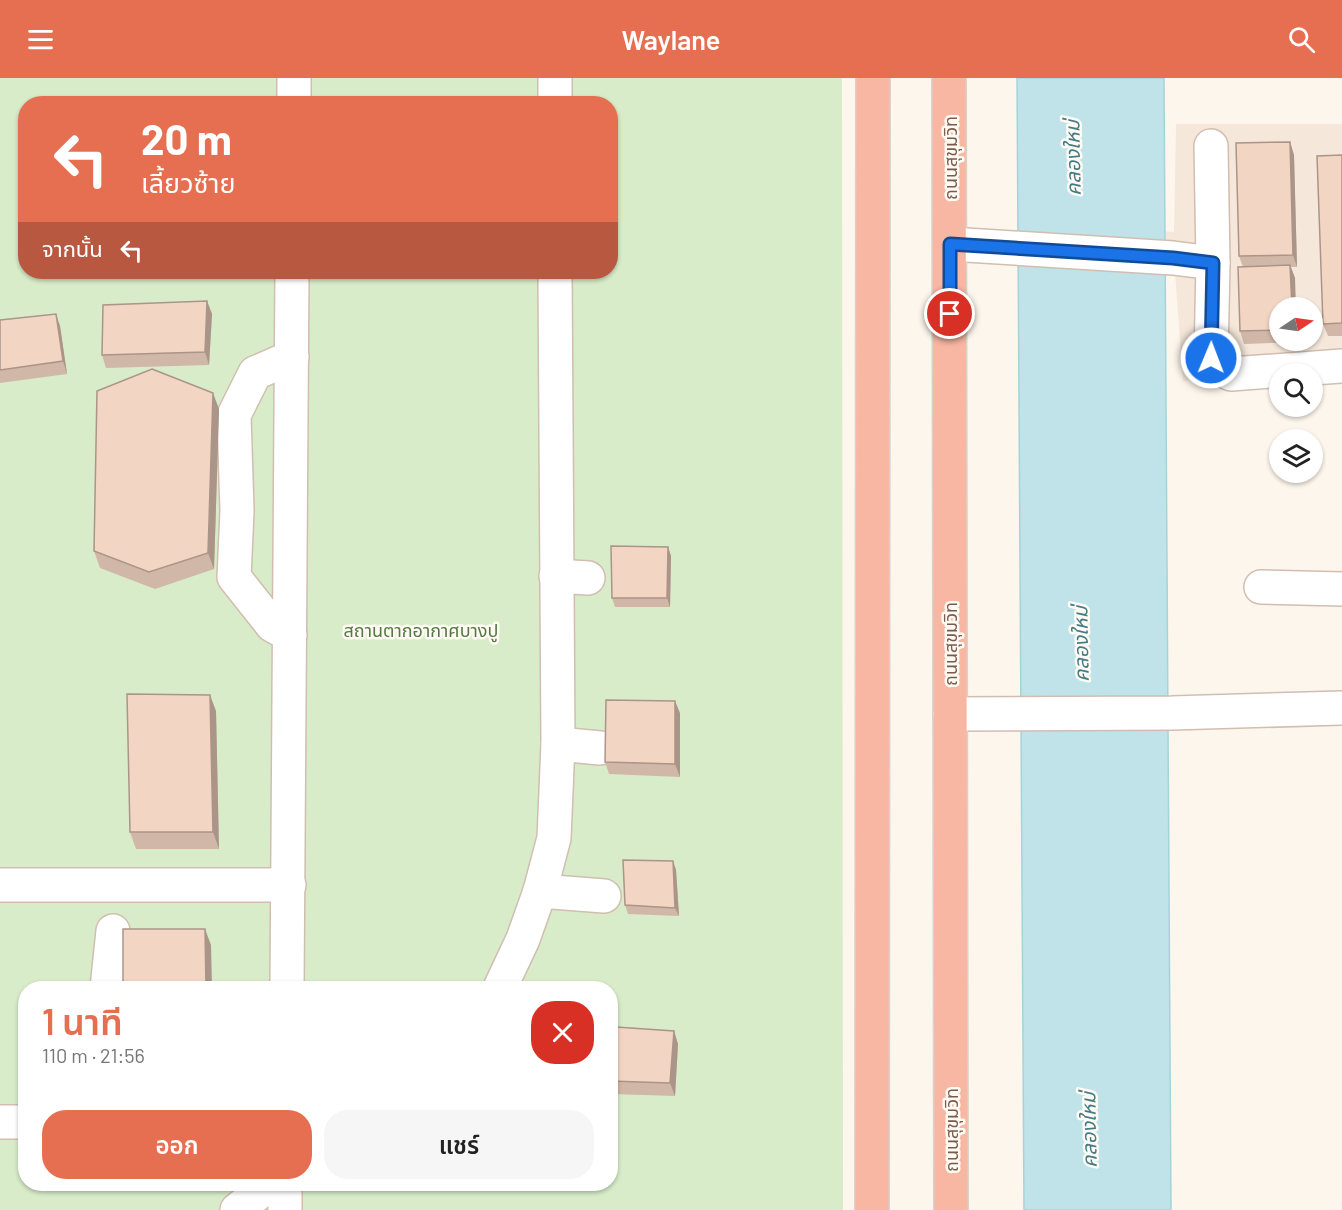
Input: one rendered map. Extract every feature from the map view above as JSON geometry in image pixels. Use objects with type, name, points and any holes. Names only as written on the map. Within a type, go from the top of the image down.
[{"type":"highway","points":[[872,1210],[873,78]]},
{"type":"highway","name":"ถนนสุขุมวิท","points":[[949,78],[951,1210]]},
{"type":"street","points":[[294,78],[294,96]]},
{"type":"street","points":[[555,78],[555,96]]},
{"type":"street","points":[[1211,146],[1213,263],[1211,358],[1217,367],[1231,374],[1342,366]]},
{"type":"street","points":[[950,244],[1173,258],[1213,263]]},
{"type":"street","points":[[287,981],[292,279]]},
{"type":"street","points":[[503,981],[523,939],[540,891],[554,838],[558,744],[555,279]]},
{"type":"street","points":[[290,635],[272,625],[234,577],[237,511],[234,415],[255,374],[292,357]]},
{"type":"street","points":[[556,576],[588,578]]},
{"type":"street","points":[[1261,587],[1342,589]]},
{"type":"street","points":[[950,714],[1008,715],[1342,708]]},
{"type":"street","points":[[558,744],[600,748]]},
{"type":"street","points":[[0,885],[288,885]]},
{"type":"street","points":[[540,891],[604,896]]},
{"type":"street","points":[[107,981],[113,931]]},
{"type":"street","points":[[0,1122],[18,1122]]},
{"type":"street","points":[[237,1210],[261,1191]]},
{"type":"street","points":[[285,1191],[285,1210]]},
{"type":"shaded area","points":[[1176,124],[1342,124],[1342,370],[1323,371],[1323,363],[1269,363],[1269,375],[1183,381],[1175,272],[1018,264],[1017,221],[1174,232]]},
{"type":"green space","name":"สถานตากอากาศบางปู","points":[[0,78],[842,78],[843,1210],[0,1210]]},
{"type":"water","name":"คลองใหม่","points":[[1017,78],[1164,78],[1171,1210],[1024,1210]]},
{"type":"building","points":[[1290,142],[1293,255],[1239,256],[1236,143]]},
{"type":"building","points":[[1342,155],[1342,323],[1323,324],[1317,156]]},
{"type":"building","points":[[1290,265],[1291,297],[1269,297],[1269,330],[1240,331],[1238,267]]},
{"type":"building","points":[[207,301],[205,352],[102,355],[103,305]]},
{"type":"building","points":[[56,314],[63,361],[0,370],[0,320]]},
{"type":"building","points":[[152,369],[213,393],[208,553],[149,572],[94,551],[97,391]]},
{"type":"building","points":[[611,546],[668,547],[667,598],[612,598]]},
{"type":"building","points":[[127,694],[210,695],[213,832],[130,832]]},
{"type":"building","points":[[606,700],[675,701],[675,764],[605,762]]},
{"type":"building","points":[[623,860],[673,861],[675,908],[625,905]]},
{"type":"building","points":[[123,929],[205,929],[206,981],[123,981]]},
{"type":"building","points":[[618,1027],[674,1031],[670,1083],[618,1081]]},
{"type":"route","points":[[950,314],[950,244],[1173,258],[1213,263],[1211,358]]}]
